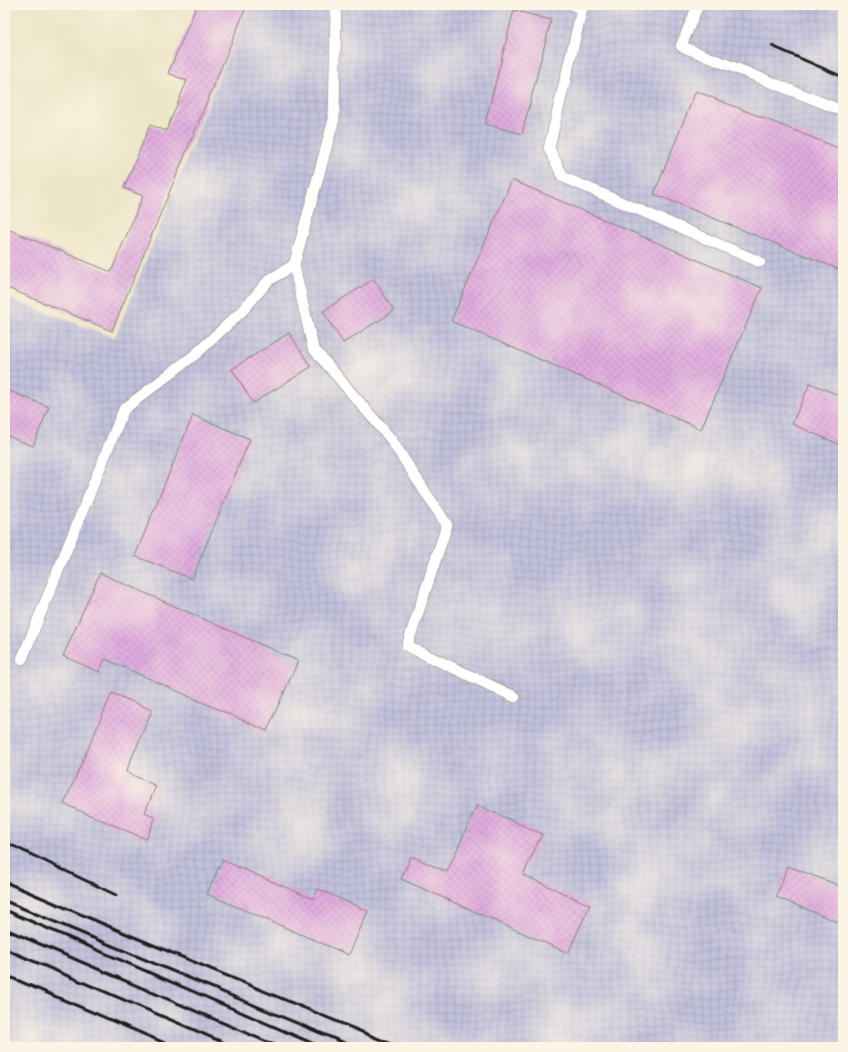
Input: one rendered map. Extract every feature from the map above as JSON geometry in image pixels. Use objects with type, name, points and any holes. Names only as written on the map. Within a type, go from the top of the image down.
[{"type":"lane","points":[[336,5],[334,120],[294,265],[313,348],[390,438],[447,525],[407,646],[515,696]]},
{"type":"lane","points":[[573,5],[582,9],[550,148],[563,177],[760,262]]},
{"type":"lane","points":[[698,5],[681,46],[843,111]]},
{"type":"lane","points":[[22,659],[124,409],[197,353],[243,310],[269,280],[294,265]]},
{"type":"shaded area","points":[[248,5],[843,5],[843,1047],[5,1047],[5,297],[115,338]]},
{"type":"building","points":[[197,5],[247,5],[112,331],[5,287],[5,228],[111,272],[143,196],[124,188],[150,125],[166,131],[187,81],[168,73]]},
{"type":"building","points":[[514,10],[551,20],[522,134],[485,124]]},
{"type":"building","points":[[696,91],[843,150],[843,271],[654,194]]},
{"type":"building","points":[[512,180],[762,288],[701,429],[451,321]]},
{"type":"building","points":[[374,279],[394,311],[343,343],[323,311]]},
{"type":"building","points":[[289,333],[311,367],[253,403],[232,369]]},
{"type":"building","points":[[810,383],[843,397],[843,446],[792,424]]},
{"type":"building","points":[[5,389],[49,407],[33,446],[5,435]]},
{"type":"building","points":[[193,415],[250,439],[192,579],[135,556]]},
{"type":"building","points":[[100,573],[298,661],[267,731],[105,659],[99,672],[63,656]]},
{"type":"building","points":[[112,693],[152,710],[126,772],[156,786],[145,812],[156,817],[146,839],[64,804]]},
{"type":"building","points":[[477,805],[542,834],[523,875],[590,905],[568,953],[401,879],[411,856],[447,872]]},
{"type":"building","points":[[222,860],[313,899],[318,889],[368,911],[349,955],[207,894]]},
{"type":"building","points":[[788,866],[843,887],[843,924],[776,897]]},
{"type":"railway","points":[[772,46],[843,77]]},
{"type":"railway","points":[[5,842],[116,895]]},
{"type":"railway","points":[[5,882],[398,1047]]},
{"type":"railway","points":[[5,901],[354,1047]]},
{"type":"railway","points":[[5,910],[321,1047]]},
{"type":"railway","points":[[5,929],[279,1047]]},
{"type":"railway","points":[[5,949],[234,1047]]},
{"type":"railway","points":[[5,975],[174,1047]]}]
